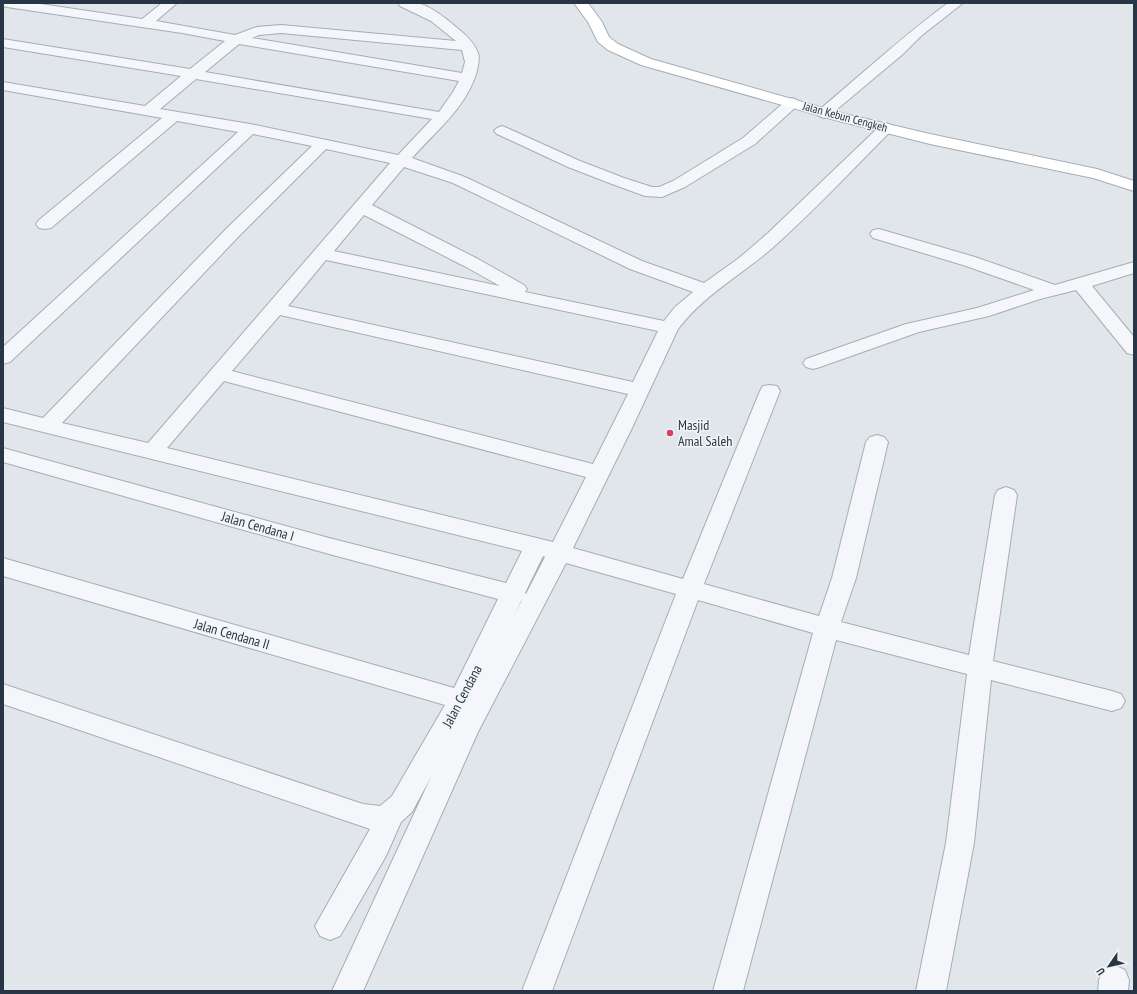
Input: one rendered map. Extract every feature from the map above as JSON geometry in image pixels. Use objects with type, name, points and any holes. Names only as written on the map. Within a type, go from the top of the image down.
[{"type":"street","points":[[6,3],[144,24],[466,78]]},
{"type":"street","points":[[144,24],[170,3]]},
{"type":"street","points":[[152,452],[323,254],[401,160],[444,117],[461,91],[472,61],[470,50],[446,26],[429,13],[405,3]]},
{"type":"street","name":"Jalan Kebun Cengkeh","points":[[581,3],[595,22],[603,39],[613,47],[646,62],[824,113],[930,139],[1097,174],[1134,186]]},
{"type":"street","points":[[824,113],[898,51],[916,33],[956,3]]},
{"type":"street","points":[[146,112],[236,39],[257,32],[281,29],[466,46]]},
{"type":"street","points":[[3,43],[334,97],[444,117]]},
{"type":"street","points":[[3,86],[250,129],[401,160],[459,180],[636,265],[706,290]]},
{"type":"street","points":[[502,132],[574,164],[618,181],[651,192],[662,192],[679,184],[749,141],[792,103]]},
{"type":"street","points":[[45,224],[174,116]]},
{"type":"street","points":[[347,991],[466,731],[560,553],[622,428],[669,328],[682,311],[706,290],[745,262],[774,237],[886,128]]},
{"type":"street","points":[[3,358],[250,129]]},
{"type":"street","points":[[47,426],[233,232],[323,144]]},
{"type":"street","points":[[362,207],[472,263],[537,300]]},
{"type":"street","points":[[879,234],[969,261],[1053,290]]},
{"type":"street","points":[[323,254],[669,328]]},
{"type":"street","points":[[813,363],[913,328],[982,312],[1053,290],[1080,284],[1134,268]]},
{"type":"street","points":[[1080,284],[1134,349]]},
{"type":"street","points":[[276,309],[639,390]]},
{"type":"street","points":[[219,374],[599,472]]},
{"type":"street","points":[[537,991],[690,590],[760,420],[770,391]]},
{"type":"street","points":[[3,415],[536,546],[828,628],[1112,701]]},
{"type":"street","points":[[728,991],[828,628],[844,578],[876,442]]},
{"type":"street","name":"Jalan Cendana I","points":[[3,455],[329,546],[514,594]]},
{"type":"street","points":[[931,991],[960,843],[980,666],[1006,495]]},
{"type":"street","name":"Jalan Cendana","points":[[376,816],[402,804],[461,700],[514,594],[536,546]]},
{"type":"street","name":"Jalan Cendana II","points":[[3,567],[461,700]]},
{"type":"street","points":[[3,694],[376,816],[376,847],[330,926]]},
{"type":"place","name":"Masjid Amal Saleh","points":[[670,433]]}]
